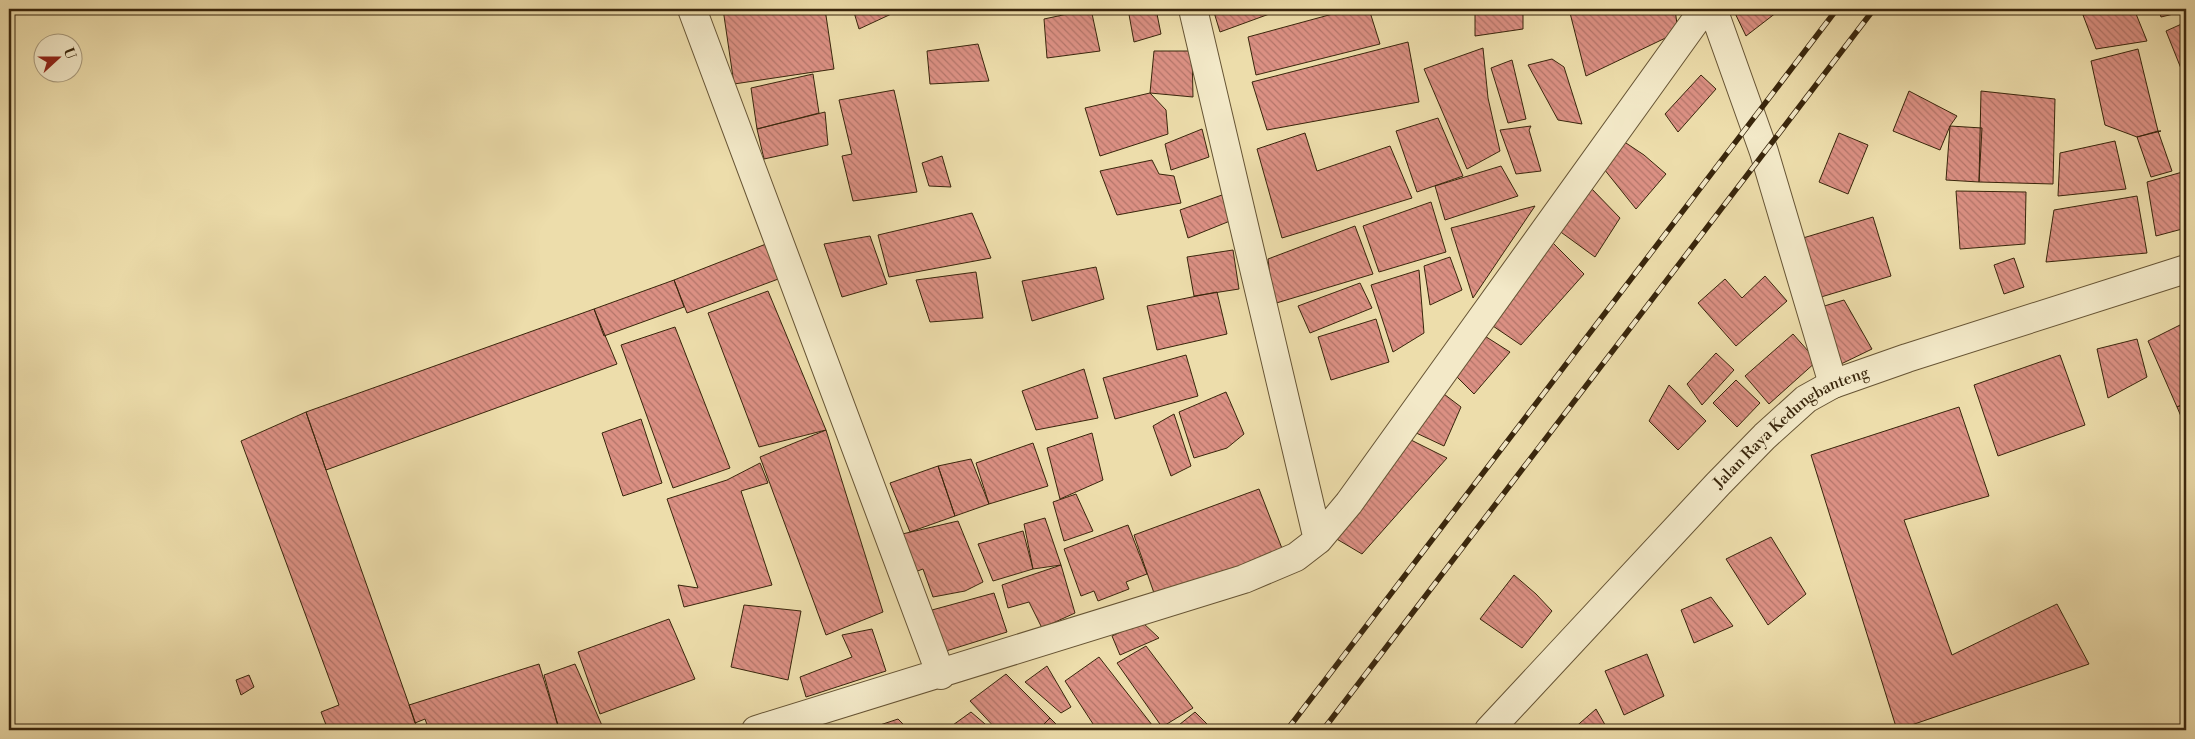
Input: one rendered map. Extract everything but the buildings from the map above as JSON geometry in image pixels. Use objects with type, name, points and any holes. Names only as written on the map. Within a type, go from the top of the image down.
[{"type":"street","points":[[692,9],[941,675]]},
{"type":"street","points":[[1193,9],[1318,540]]},
{"type":"street","points":[[756,730],[941,675],[1244,579],[1296,556],[1318,540],[1349,503],[1704,9]]},
{"type":"street","points":[[1713,9],[1764,152],[1833,384]]},
{"type":"street","name":"Jalan Raya Kedungbanteng","points":[[1489,730],[1765,436],[1806,399],[1833,384],[1907,358],[2186,269]]},
{"type":"railway","points":[[1287,730],[1837,9]]},
{"type":"railway","points":[[1323,730],[1874,9]]}]
